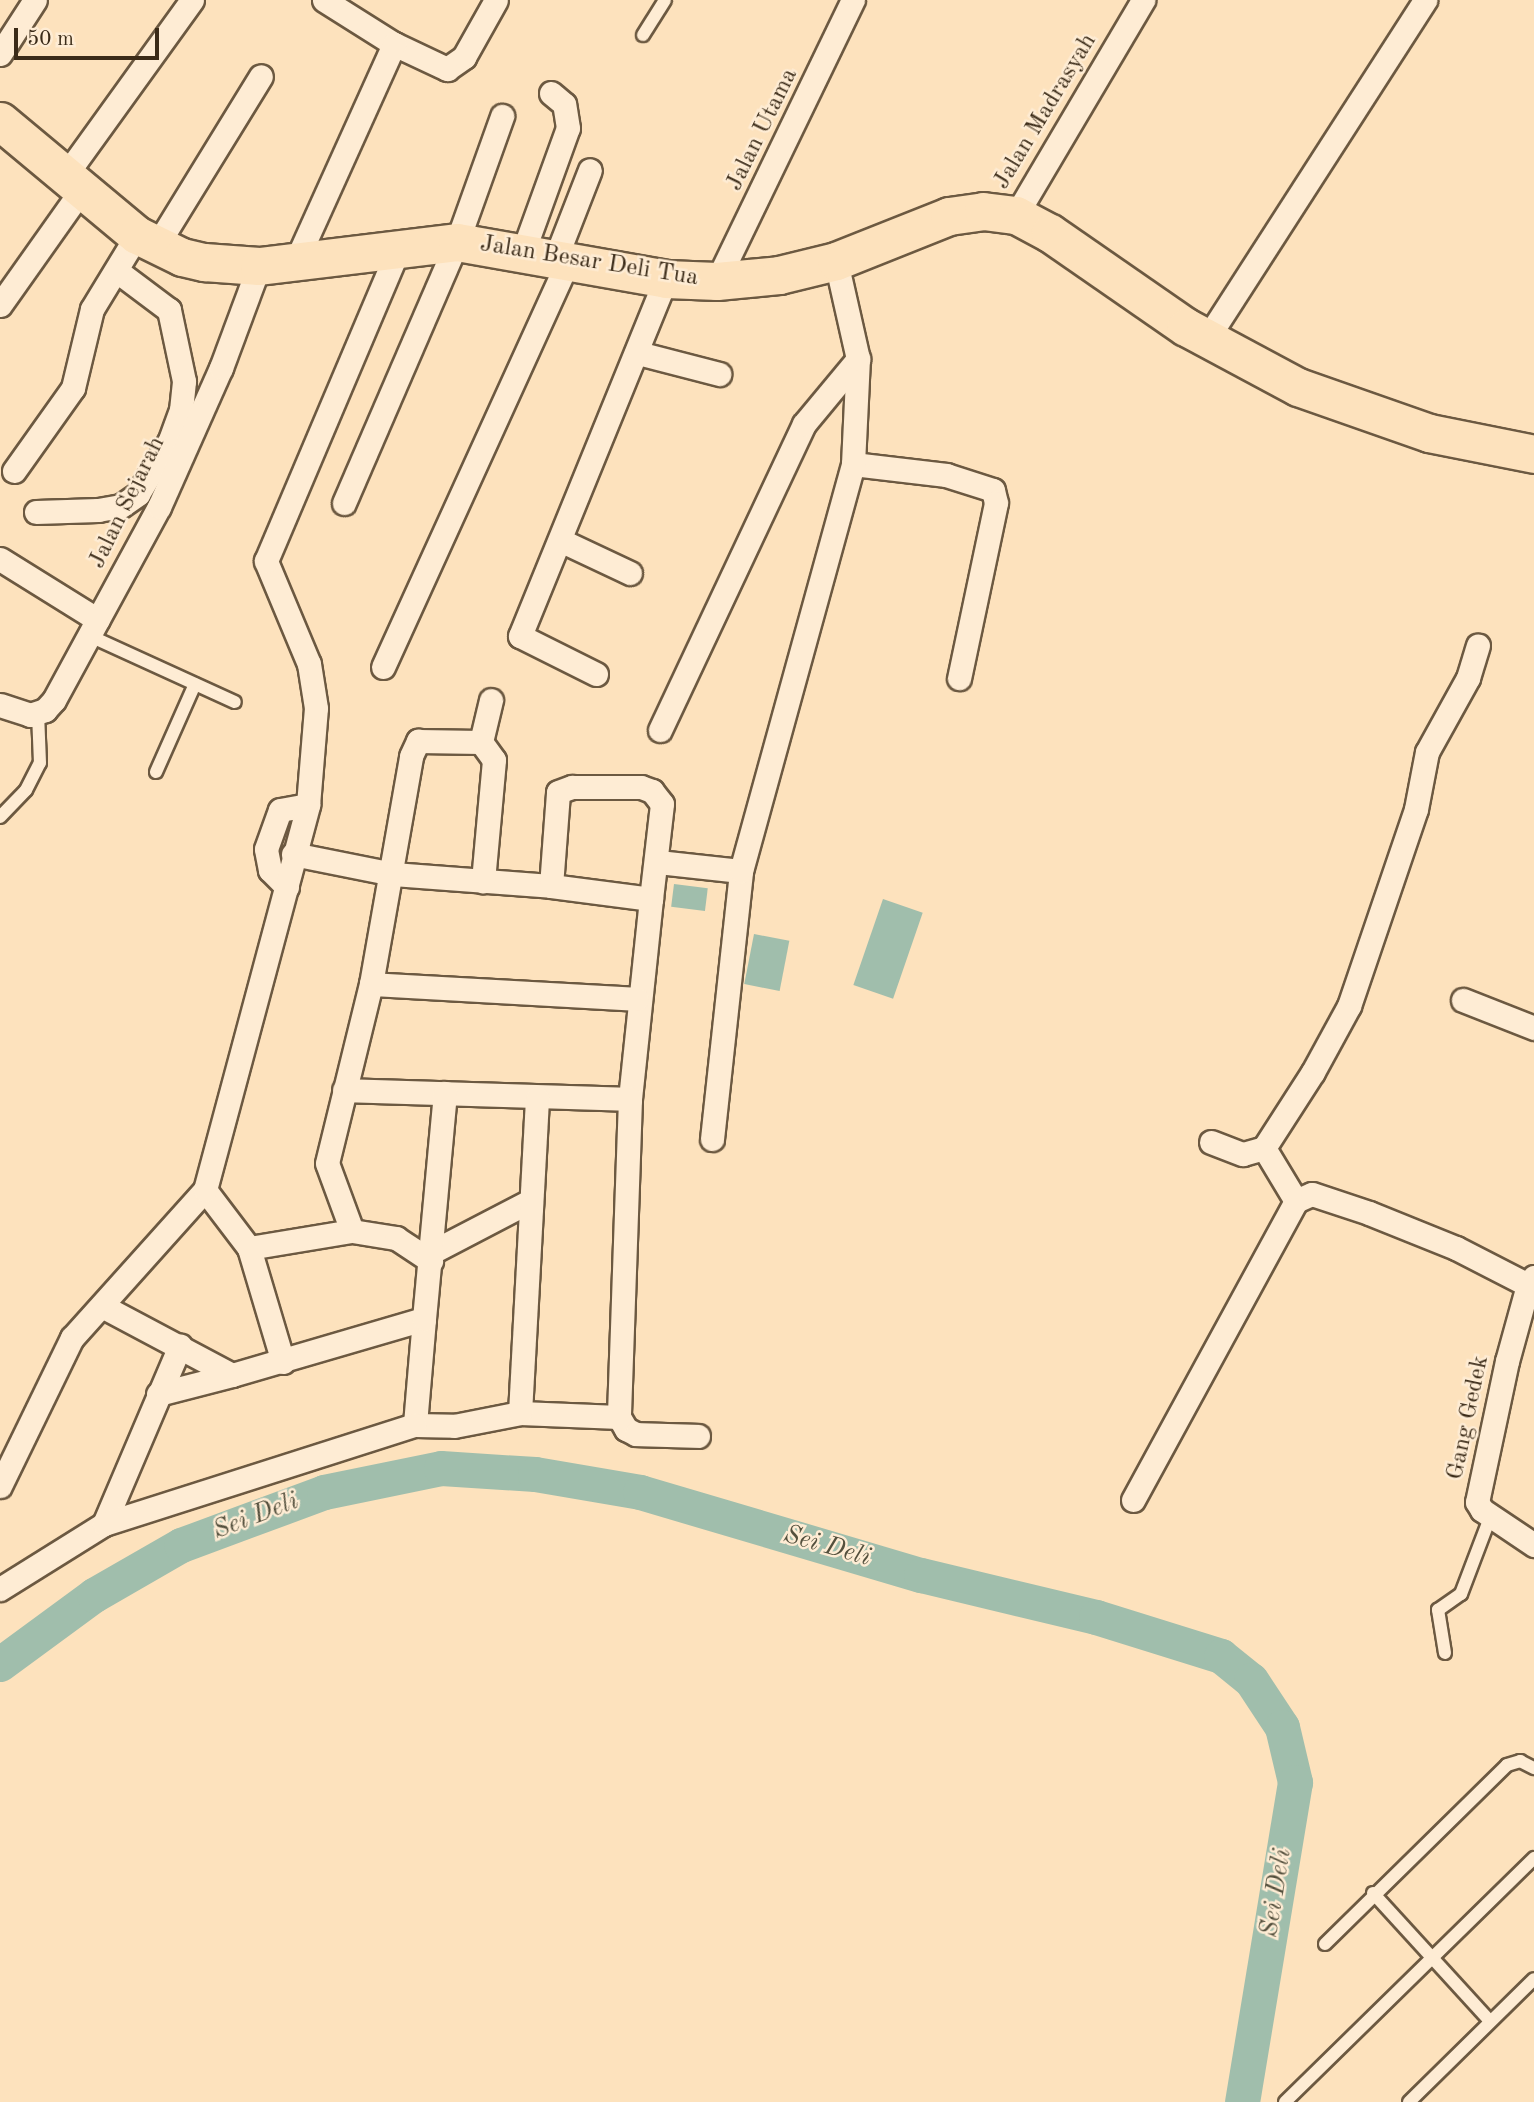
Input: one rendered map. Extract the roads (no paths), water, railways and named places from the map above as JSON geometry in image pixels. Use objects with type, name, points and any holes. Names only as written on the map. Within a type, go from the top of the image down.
[{"type":"main road","name":"Jalan Besar Deli Tua","points":[[0,121],[147,240],[204,262],[259,266],[297,259],[457,242],[666,279],[717,281],[769,277],[836,261],[949,216],[983,211],[1016,215],[1208,337],[1298,387],[1374,417],[1534,454]]},
{"type":"street","points":[[0,54],[35,0]]},
{"type":"street","points":[[0,305],[74,183],[192,0]]},
{"type":"street","points":[[324,0],[394,44],[447,69],[456,66],[496,0]]},
{"type":"street","name":"Jalan Utama","points":[[717,281],[852,0]]},
{"type":"street","name":"Jalan Madrasyah","points":[[1016,215],[1143,0]]},
{"type":"street","points":[[1208,337],[1425,0]]},
{"type":"street","points":[[297,259],[394,44]]},
{"type":"street","points":[[14,471],[73,388],[87,322],[117,271],[147,240],[261,76]]},
{"type":"street","points":[[549,257],[568,128],[564,104],[551,93]]},
{"type":"street","points":[[344,503],[457,242],[502,116]]},
{"type":"street","points":[[383,667],[549,257],[590,170]]},
{"type":"street","points":[[0,1486],[72,1338],[205,1190],[308,804],[316,708],[309,664],[266,561],[398,247]]},
{"type":"street","points":[[712,1139],[741,871],[853,464],[858,359],[836,261]]},
{"type":"street","name":"Jalan Sejarah","points":[[38,713],[54,700],[164,495],[221,368],[259,266]]},
{"type":"street","points":[[36,512],[121,506],[150,477],[181,410],[184,381],[169,310],[117,271]]},
{"type":"street","points":[[596,674],[520,636],[562,541],[666,279]]},
{"type":"street","points":[[638,353],[719,374]]},
{"type":"street","points":[[660,730],[804,424],[858,359]]},
{"type":"street","points":[[853,464],[946,475],[993,490],[996,503],[959,678]]},
{"type":"street","points":[[562,541],[630,573]]},
{"type":"street","points":[[0,559],[94,628]]},
{"type":"street","points":[[1211,1142],[1243,1154],[1264,1148],[1314,1072],[1349,1006],[1416,810],[1427,751],[1468,678],[1478,645]]},
{"type":"street","points":[[483,882],[495,765],[481,743],[491,700]]},
{"type":"street","points":[[0,705],[23,714],[38,713]]},
{"type":"street","points":[[352,1231],[327,1163],[371,984],[393,874],[413,747],[430,739],[481,743]]},
{"type":"street","points":[[551,886],[555,802],[565,788],[641,787],[652,791],[662,804],[657,862],[637,999],[630,1099],[619,1417],[626,1429],[636,1434],[698,1436]]},
{"type":"street","points":[[287,887],[270,870],[265,849],[280,810],[308,804]]},
{"type":"street","points":[[293,854],[393,874],[551,886],[651,900]]},
{"type":"street","points":[[657,862],[741,871]]},
{"type":"street","points":[[371,984],[637,999]]},
{"type":"street","points":[[1463,1000],[1534,1028]]},
{"type":"street","points":[[344,1090],[630,1099]]},
{"type":"street","points":[[415,1425],[445,1093]]},
{"type":"street","points":[[520,1413],[528,1202],[537,1098]]},
{"type":"street","points":[[1264,1148],[1296,1200]]},
{"type":"street","points":[[205,1190],[249,1248],[283,1362]]},
{"type":"street","points":[[1133,1500],[1296,1200],[1312,1194],[1369,1213],[1531,1281]]},
{"type":"street","points":[[431,1257],[528,1202]]},
{"type":"street","points":[[249,1248],[352,1231],[396,1238],[431,1257]]},
{"type":"street","name":"Gang Gedek","points":[[1491,1515],[1477,1502],[1531,1281]]},
{"type":"street","points":[[102,1306],[232,1375]]},
{"type":"street","points":[[158,1394],[283,1362],[424,1319]]},
{"type":"street","points":[[104,1524],[180,1346]]},
{"type":"street","points":[[0,1589],[104,1524],[415,1425],[453,1426],[520,1413],[619,1417]]},
{"type":"street","points":[[1491,1515],[1534,1545]]},
{"type":"lane","points":[[643,35],[665,0]]},
{"type":"lane","points":[[94,628],[195,684],[235,702]]},
{"type":"lane","points":[[156,772],[195,684]]},
{"type":"lane","points":[[0,817],[26,790],[40,763],[38,713]]},
{"type":"lane","points":[[1445,1653],[1438,1610],[1461,1594],[1491,1515]]},
{"type":"lane","points":[[1325,1944],[1373,1893],[1507,1765],[1520,1761],[1534,1768]]},
{"type":"lane","points":[[1285,2102],[1534,1858]]},
{"type":"lane","points":[[1373,1893],[1489,2021]]},
{"type":"lane","points":[[1409,2102],[1534,1979]]},
{"type":"waterway","name":"Sei Deli","points":[[0,1664],[94,1595],[181,1545],[324,1492],[441,1468],[535,1474],[640,1492],[921,1575],[1096,1617],[1221,1656],[1251,1680],[1282,1727],[1295,1782],[1242,2102]]}]
